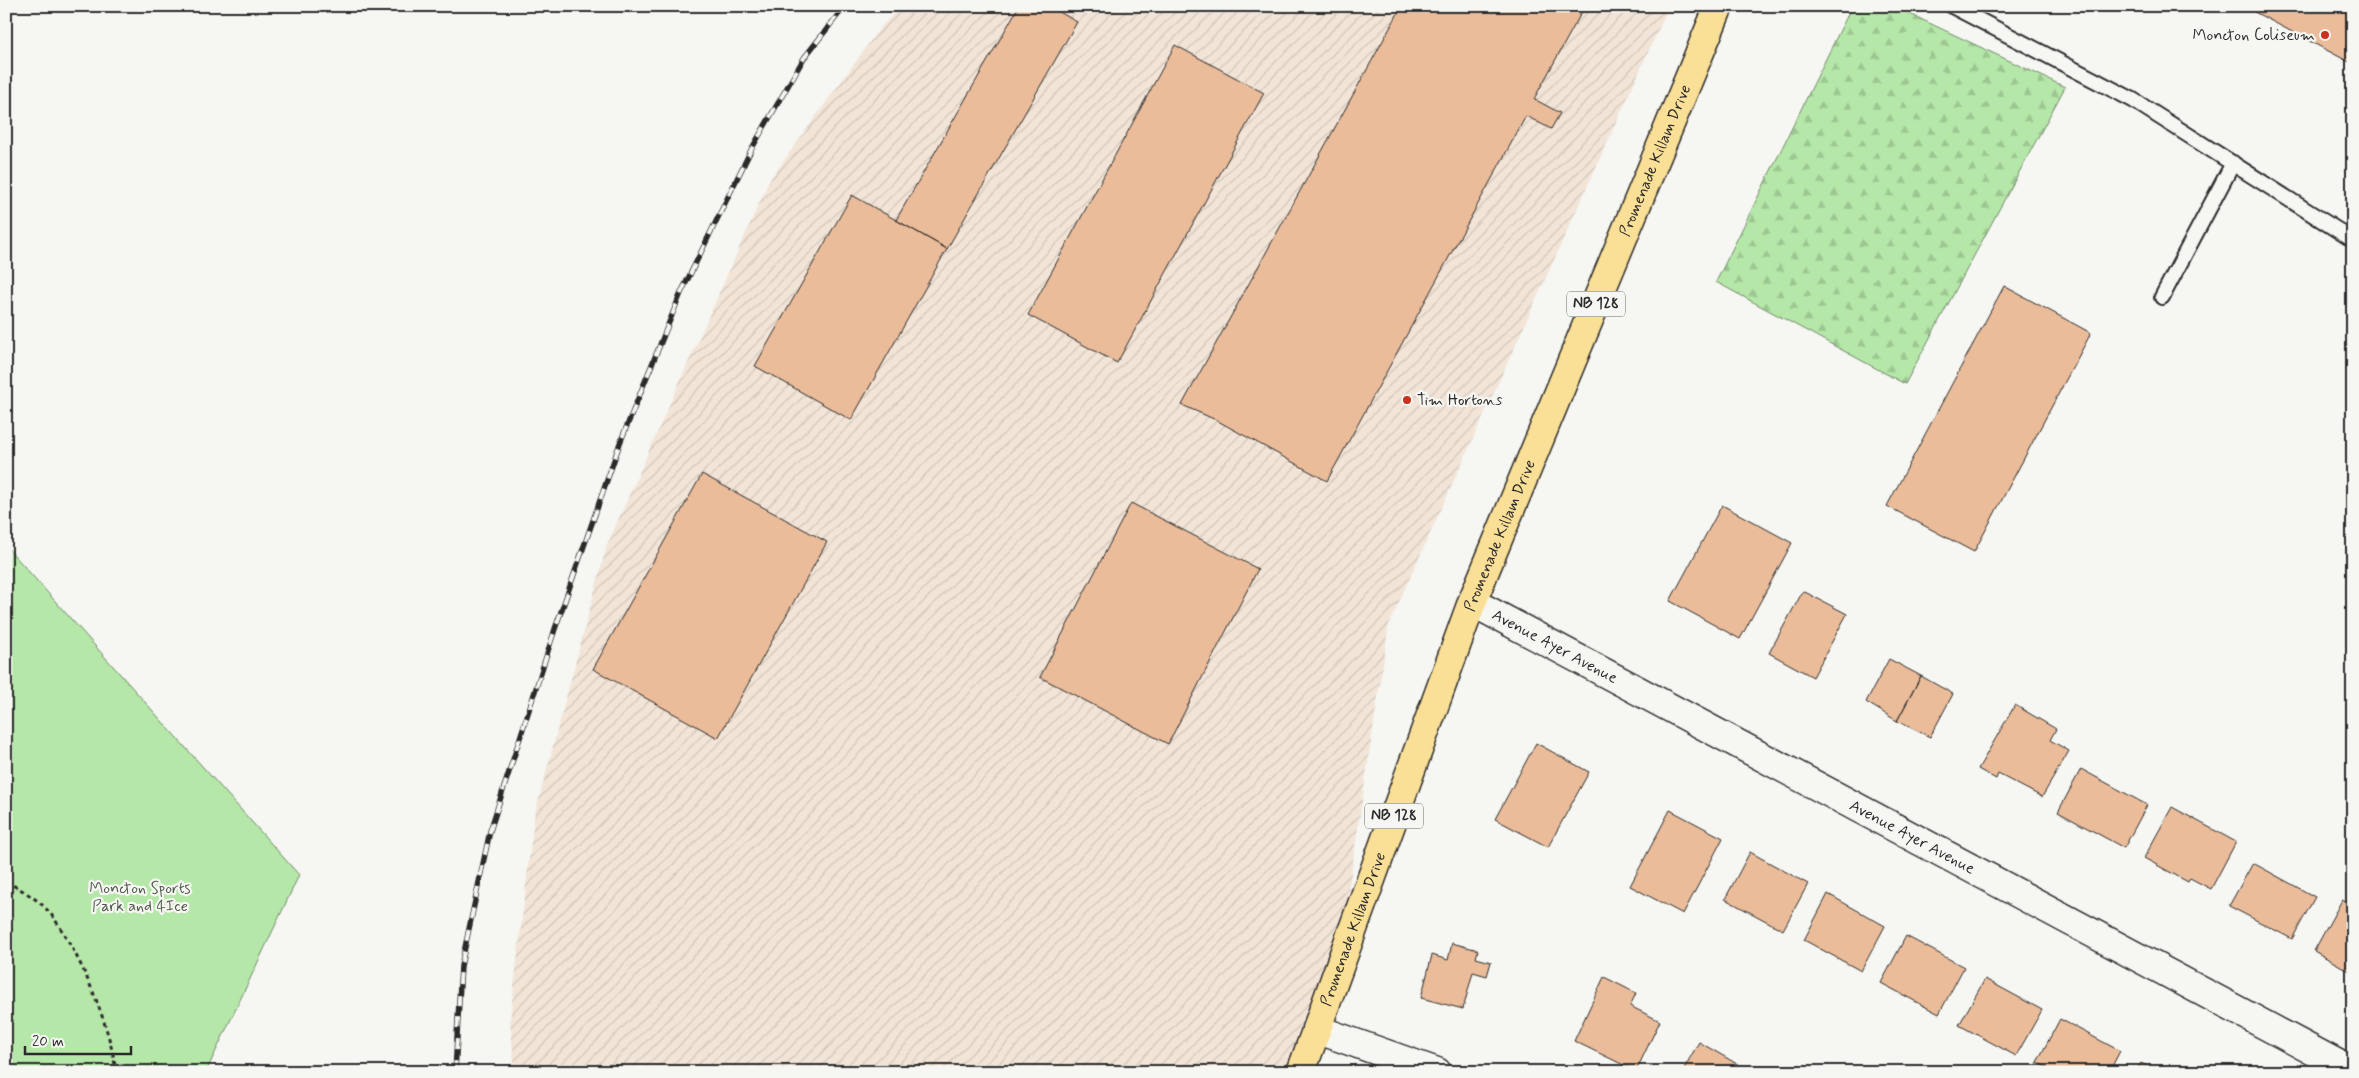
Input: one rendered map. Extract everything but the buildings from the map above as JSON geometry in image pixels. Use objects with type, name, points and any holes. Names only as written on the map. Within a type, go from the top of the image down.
[{"type":"main road","name":"Promenade Killam Drive","points":[[1301,1072],[1472,602],[1719,6]]},
{"type":"street","name":"Avenue Ayer Avenue","points":[[1472,602],[2353,1072]]},
{"type":"street","points":[[1316,1029],[1437,1072]]},
{"type":"lane","points":[[1952,6],[2133,100],[2353,240]]},
{"type":"lane","points":[[2162,297],[2233,163]]},
{"type":"path","points":[[6,882],[21,888],[49,912],[69,943],[98,1005],[116,1072]]},
{"type":"shaded area","points":[[901,6],[1669,6],[1389,624],[1331,1005],[1306,1072],[515,1072],[510,1020],[534,817],[607,545],[769,181],[880,28]]},
{"type":"green space","points":[[1852,6],[1893,6],[2065,87],[1905,384],[1716,282]]},
{"type":"green space","name":"Moncton Sports Park and 4Ice","points":[[6,546],[299,875],[206,1072],[6,1072]]},
{"type":"railway","points":[[455,1072],[461,966],[490,831],[555,629],[620,443],[681,293],[751,150],[804,58],[845,6]]},
{"type":"place","name":"Moncton Coliseum","points":[[2325,35]]},
{"type":"place","name":"Tim Hortons","points":[[1407,400]]}]
